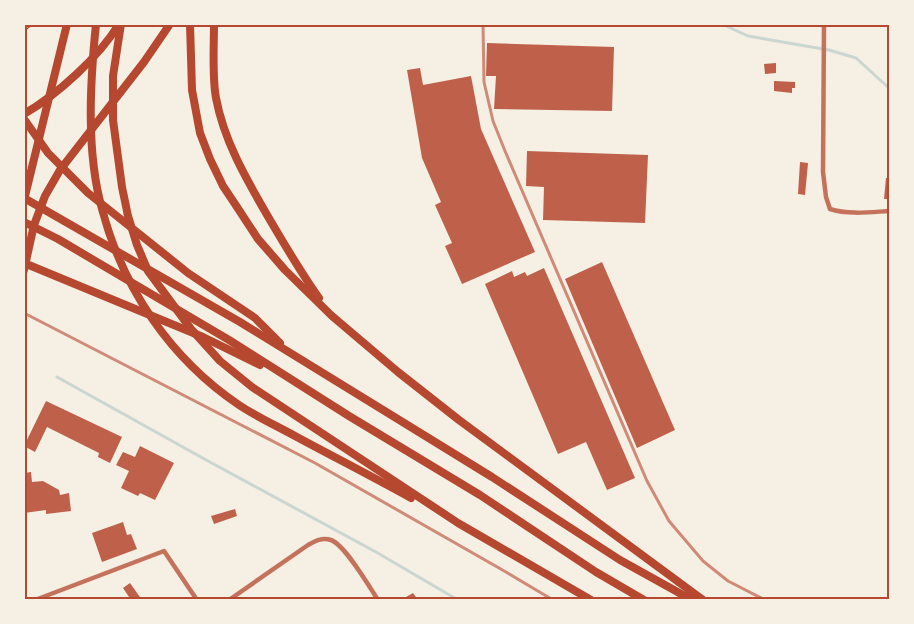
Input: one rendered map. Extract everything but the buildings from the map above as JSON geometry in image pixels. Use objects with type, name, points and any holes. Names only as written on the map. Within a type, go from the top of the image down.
[{"type":"highway","points":[[96,24],[91,113],[94,171],[102,209],[117,255],[133,289],[173,347],[212,385],[241,406],[458,524],[591,600]]},
{"type":"highway","points":[[120,24],[113,76],[113,120],[128,216],[148,270],[191,329],[220,361],[252,387],[458,524]]},
{"type":"highway","points":[[24,114],[49,98],[67,82],[120,24]]},
{"type":"highway","points":[[190,24],[192,90],[200,133],[210,159],[223,186],[258,239],[285,270],[332,316],[398,372],[459,420],[703,600]]},
{"type":"highway","points":[[214,24],[215,97],[231,146],[241,169],[297,268],[332,316]]},
{"type":"highway","points":[[24,119],[48,153],[88,193],[188,273],[255,318],[291,354]]},
{"type":"highway","points":[[24,199],[240,322],[492,477],[620,560],[692,600]]},
{"type":"highway","points":[[24,222],[58,239],[229,340],[480,495],[596,572],[644,600]]},
{"type":"highway","points":[[24,263],[203,337],[302,386]]},
{"type":"main road","points":[[24,199],[67,24]]},
{"type":"main road","points":[[24,270],[34,225],[45,195],[60,170],[144,62],[170,24]]},
{"type":"street","points":[[824,24],[823,172],[826,197],[830,208],[837,211],[861,213],[890,211]]},
{"type":"street","points":[[229,600],[308,545],[322,539],[330,540],[344,550],[378,600]]},
{"type":"street","points":[[35,600],[164,551],[197,600]]},
{"type":"path","points":[[24,31],[33,24]]},
{"type":"waterway","points":[[722,24],[748,36],[829,50],[856,58],[890,89]]},
{"type":"waterway","points":[[57,377],[376,552],[458,600]]},
{"type":"railway","points":[[483,24],[484,82],[493,121],[647,481],[669,521],[703,561],[728,581],[765,600]]},
{"type":"railway","points":[[24,313],[315,463],[553,600]]}]
